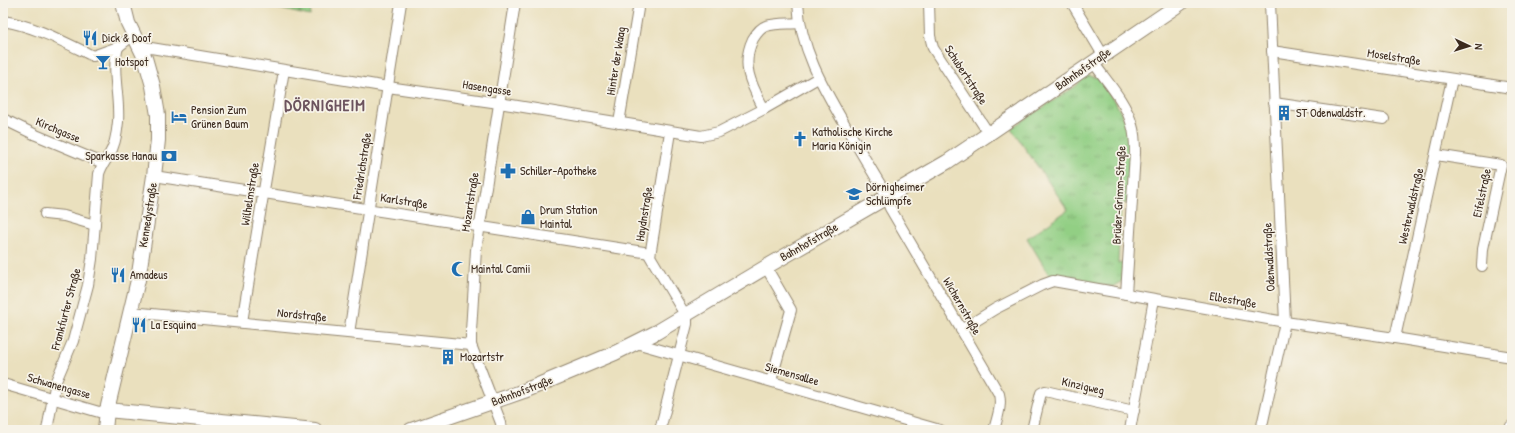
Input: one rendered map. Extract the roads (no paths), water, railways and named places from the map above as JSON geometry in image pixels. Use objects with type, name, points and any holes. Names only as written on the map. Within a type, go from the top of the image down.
[{"type":"street","name":"Kennedystraße","points":[[105,430],[107,410],[138,280],[158,140],[157,106],[149,68],[128,23],[123,3]]},
{"type":"street","name":"Friedrichstraße","points":[[349,333],[402,3]]},
{"type":"street","name":"Mozartstraße","points":[[502,430],[501,423],[471,345],[476,250],[515,3]]},
{"type":"street","name":"Hinter der Waag","points":[[619,123],[639,3]]},
{"type":"street","name":"Wichernstraße","points":[[798,3],[800,23],[805,44],[818,78],[883,189],[890,208],[999,394],[1000,407],[994,430]]},
{"type":"street","name":"Schubertstraße","points":[[929,3],[930,36],[933,48],[989,134]]},
{"type":"street","name":"Brüder-Grimm-Straße","points":[[1072,3],[1098,58],[1125,107],[1132,126],[1135,153],[1126,294]]},
{"type":"street","name":"Bahnhofstraße","points":[[411,430],[524,391],[636,343],[947,162],[1181,3]]},
{"type":"street","name":"Odenwaldstraße","points":[[1261,430],[1285,322],[1270,3]]},
{"type":"street","points":[[3,21],[31,28],[65,42],[93,56],[136,40]]},
{"type":"street","points":[[764,109],[753,88],[748,74],[748,51],[760,30],[764,27],[800,23]]},
{"type":"street","name":"Hasengasse","points":[[136,40],[284,70],[701,136],[712,135],[764,109],[818,78]]},
{"type":"street","name":"Frankfurter Straße","points":[[47,430],[56,381],[71,346],[81,315],[91,268],[99,174],[103,163],[112,150],[117,132],[118,109],[115,65],[118,47]]},
{"type":"street","name":"Moselstraße","points":[[1272,51],[1512,88]]},
{"type":"street","name":"Wilhelmstraße","points":[[242,322],[284,70]]},
{"type":"street","name":"Westerwaldstraße","points":[[1395,338],[1452,79]]},
{"type":"street","points":[[1274,103],[1384,119]]},
{"type":"street","name":"Kirchgasse","points":[[3,119],[36,135],[103,163]]},
{"type":"street","name":"Haydnstraße","points":[[670,132],[650,253],[651,258],[686,315]]},
{"type":"street","name":"Eifelstraße","points":[[1436,155],[1501,165],[1483,249],[1482,266]]},
{"type":"street","name":"Karlstraße","points":[[154,176],[650,253]]},
{"type":"street","points":[[45,214],[64,216],[95,225]]},
{"type":"street","points":[[766,267],[790,310],[790,316],[771,381]]},
{"type":"street","name":"Elbestraße","points":[[961,330],[1047,282],[1058,282],[1285,322],[1512,357]]},
{"type":"street","points":[[1130,430],[1154,299]]},
{"type":"street","name":"Nordstraße","points":[[131,312],[471,345]]},
{"type":"street","points":[[660,430],[687,324],[686,315]]},
{"type":"street","name":"Siemensallee","points":[[636,343],[940,430]]},
{"type":"street","name":"Schwanengasse","points":[[3,384],[38,395],[52,397],[99,412],[107,410]]},
{"type":"street","name":"Kinzigweg","points":[[1032,430],[1041,393],[1045,391],[1134,411]]},
{"type":"street","points":[[107,410],[315,430]]},
{"type":"place","name":"Dick & Doof","points":[[90,38]]},
{"type":"place","name":"Hotspot","points":[[103,62]]},
{"type":"place","name":"ST Odenwaldstr.","points":[[1284,113]]},
{"type":"place","name":"Pension Zum Grünen Baum","points":[[179,117]]},
{"type":"place","name":"Katholische Kirche Maria Königin","points":[[800,139]]},
{"type":"place","name":"Sparkasse Hanau","points":[[169,156]]},
{"type":"place","name":"Schiller-Apotheke","points":[[508,171]]},
{"type":"place","name":"Dörnigheimer Schlümpfe","points":[[854,194]]},
{"type":"place","name":"Drum Station Maintal","points":[[528,217]]},
{"type":"place","name":"Maintal Camii","points":[[459,269]]},
{"type":"place","name":"Amadeus","points":[[118,275]]},
{"type":"place","name":"La Esquina","points":[[139,325]]},
{"type":"place","name":"Mozartstr","points":[[448,357]]},
{"type":"district","name":"DÖRNIGHEIM","points":[[325,105]]}]
